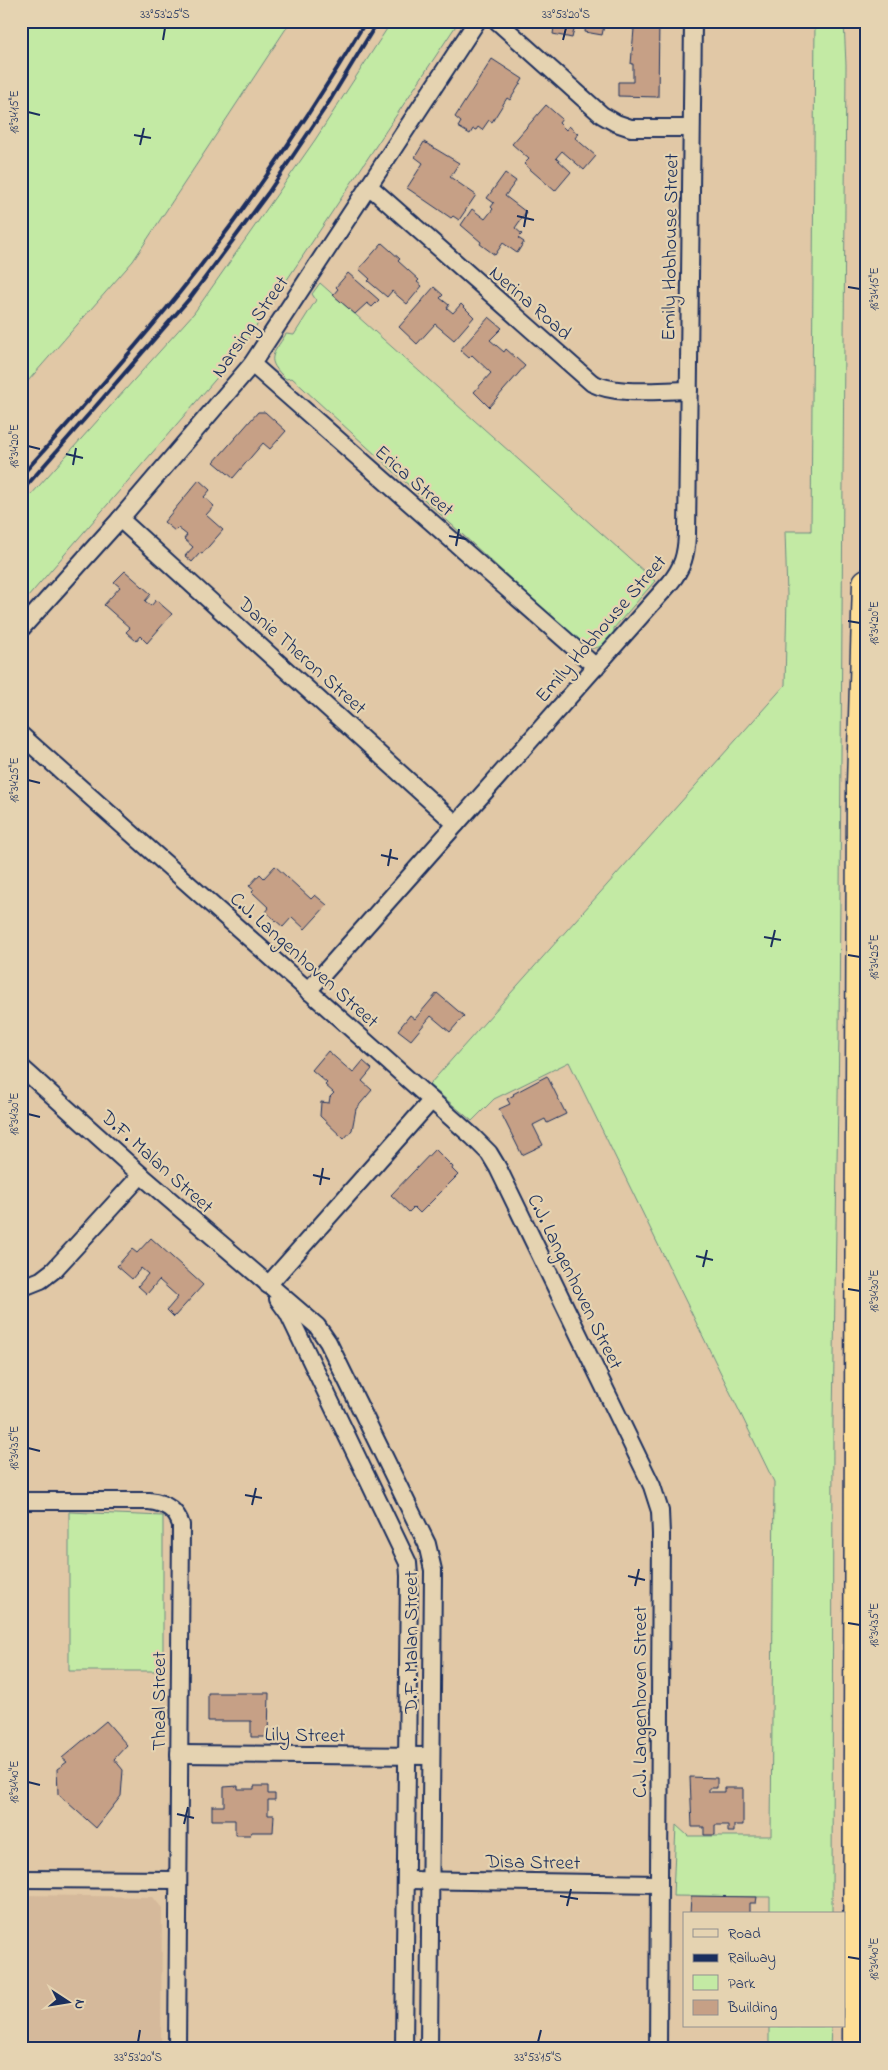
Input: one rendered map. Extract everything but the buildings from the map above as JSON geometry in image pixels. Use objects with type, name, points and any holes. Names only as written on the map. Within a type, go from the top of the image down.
[{"type":"highway","points":[[857,2049],[861,786],[867,583]]},
{"type":"street","name":"Narsing Street","points":[[21,630],[120,519],[252,364],[477,21]]},
{"type":"street","points":[[497,21],[602,115],[616,123],[631,128],[691,128]]},
{"type":"street","name":"Emily Hobhouse Street","points":[[308,991],[596,667],[679,572],[682,565],[686,554],[687,535],[693,21]]},
{"type":"street","name":"Nerina Road","points":[[369,186],[592,384],[603,389],[618,390],[689,390]]},
{"type":"street","name":"Erica Street","points":[[252,364],[596,667]]},
{"type":"street","name":"Danie Theron Street","points":[[120,519],[456,824]]},
{"type":"street","name":"C.J. Langenhoven Street","points":[[21,735],[473,1137],[489,1153],[498,1168],[656,1496],[660,1511],[658,2049]]},
{"type":"street","name":"D.F. Malan Street","points":[[21,1067],[141,1175],[268,1285],[308,1316],[328,1342],[430,1552],[433,1570],[429,2049]]},
{"type":"street","points":[[268,1285],[431,1101]]},
{"type":"street","points":[[21,1288],[40,1280],[54,1270],[141,1175]]},
{"type":"street","name":"D.F. Malan Street","points":[[268,1285],[288,1313],[408,1562],[404,2049]]},
{"type":"street","name":"Theal Street","points":[[21,1501],[159,1502],[170,1507],[178,1516],[181,1525],[177,2049]]},
{"type":"street","points":[[408,1562],[430,1552]]},
{"type":"street","name":"Lily Street","points":[[179,1754],[430,1756]]},
{"type":"street","points":[[21,1879],[177,1880]]},
{"type":"street","name":"Disa Street","points":[[406,1880],[659,1884]]},
{"type":"shaded area","points":[[21,1895],[153,1897],[162,1908],[161,2049],[21,2049]]},
{"type":"green space","points":[[21,21],[291,21],[133,261],[21,389]]},
{"type":"green space","points":[[392,21],[459,21],[239,352],[21,605],[21,506],[194,313],[315,140]]},
{"type":"green space","points":[[815,21],[844,21],[846,65],[839,1034],[833,1421],[832,1912],[770,1912],[770,1897],[673,1896],[676,1825],[688,1836],[771,1836],[774,1482],[569,1062],[494,1099],[472,1121],[429,1085],[785,685],[787,595],[785,531],[811,531]]},
{"type":"green space","points":[[320,283],[655,581],[614,628],[614,633],[605,643],[594,648],[585,647],[292,378],[286,379],[275,367],[273,362],[274,353],[286,334],[294,335],[316,300],[312,294]]},
{"type":"green space","points":[[69,1512],[163,1516],[163,1671],[69,1671]]},
{"type":"green space","points":[[769,2028],[831,2028],[830,2049],[769,2049]]},
{"type":"railway","points":[[21,476],[122,362],[205,260],[278,160],[366,21]]},
{"type":"railway","points":[[21,492],[190,298],[268,193],[329,102],[378,21]]}]
